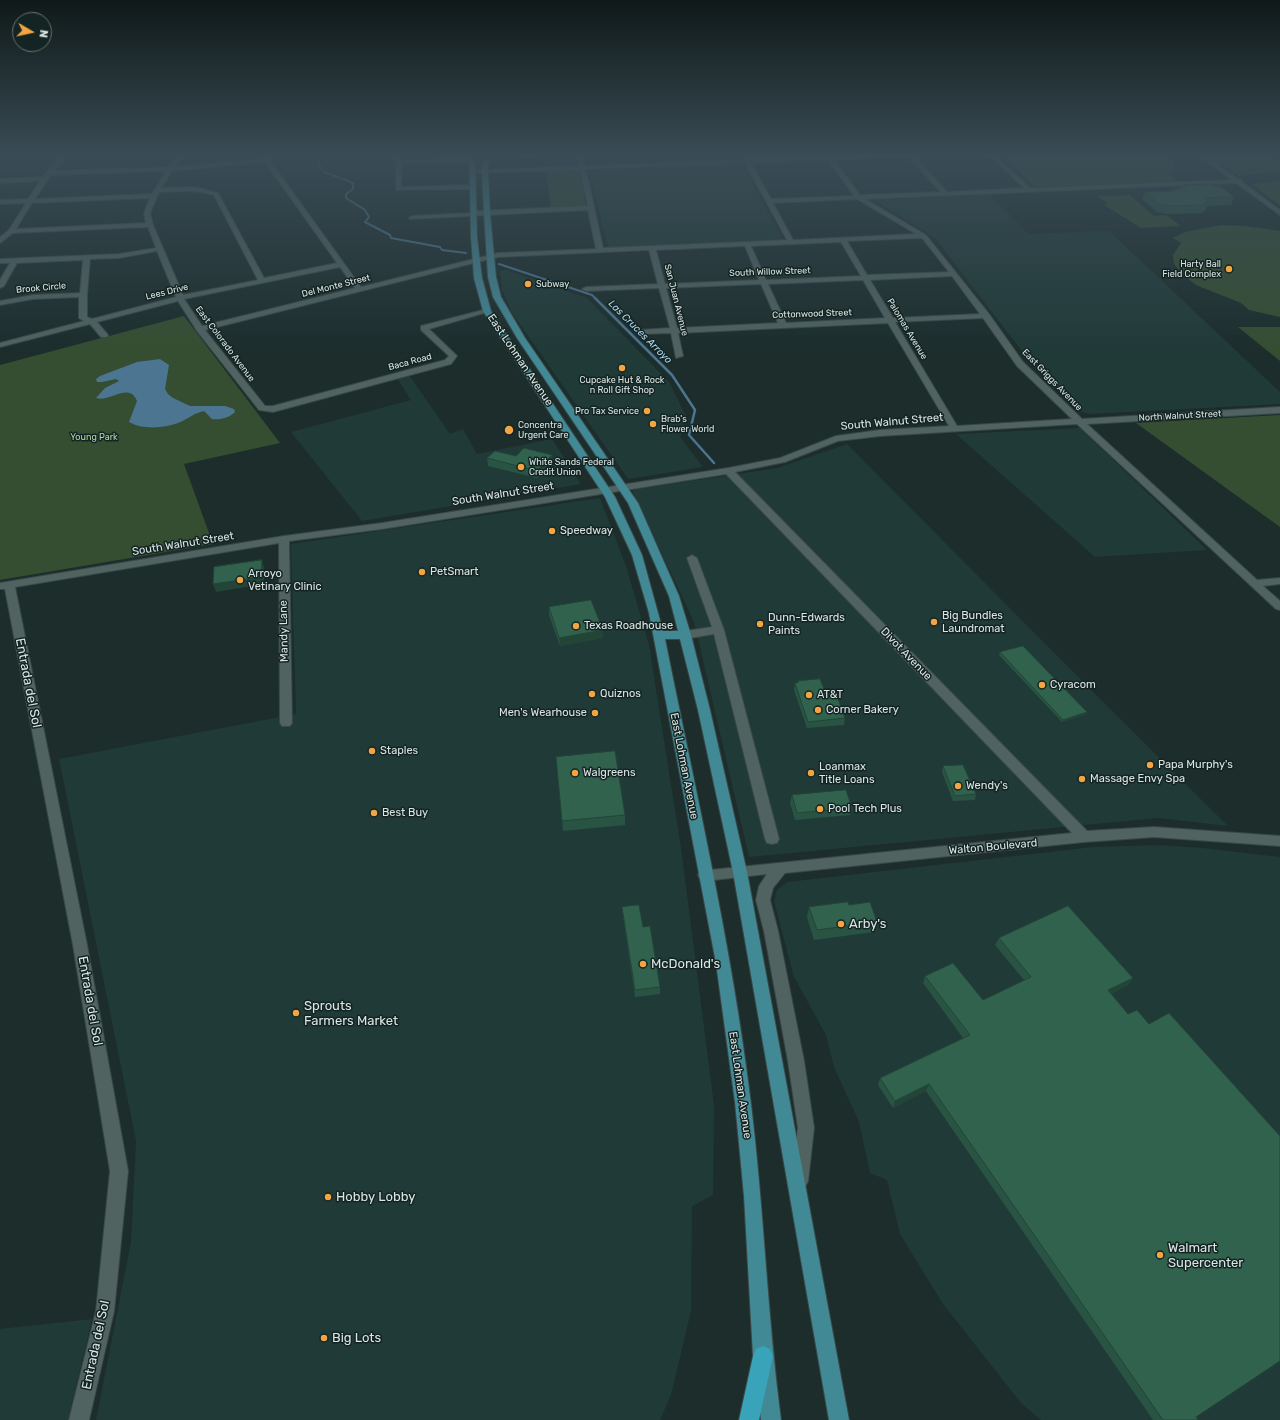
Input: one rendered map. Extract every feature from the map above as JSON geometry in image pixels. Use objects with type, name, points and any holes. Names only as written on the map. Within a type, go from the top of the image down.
[{"type":"highway","points":[[749,1420],[763,1356]]},
{"type":"main road","name":"East Lohman Avenue","points":[[474,221],[478,278],[487,311],[606,489],[637,555],[660,635],[723,963],[743,1102],[754,1204],[763,1356],[771,1420]]},
{"type":"main road","name":"East Lohman Avenue","points":[[488,221],[490,257],[497,297],[511,323],[623,486],[656,551],[674,596],[685,635],[740,872],[839,1420]]},
{"type":"main road","points":[[637,555],[656,551]]},
{"type":"main road","points":[[660,635],[685,635]]},
{"type":"street","points":[[1,238],[11,230],[17,221]]},
{"type":"street","name":"East Colorado Avenue","points":[[149,221],[180,298],[200,329],[262,408],[267,409]]},
{"type":"street","points":[[231,221],[262,280]]},
{"type":"street","points":[[310,221],[340,265],[359,289]]},
{"type":"street","points":[[595,221],[600,250],[924,236]]},
{"type":"street","points":[[780,221],[791,242]]},
{"type":"street","name":"East Griggs Avenue","points":[[899,221],[924,236],[986,316],[1020,364],[1080,422],[1256,583],[1280,607]]},
{"type":"street","points":[[11,230],[150,225]]},
{"type":"street","name":"Palomas Avenue","points":[[843,240],[954,428]]},
{"type":"street","points":[[747,244],[783,325]]},
{"type":"street","name":"San Juan Avenue","points":[[652,248],[674,330],[679,356]]},
{"type":"street","points":[[0,261],[119,256],[160,249]]},
{"type":"street","name":"Del Monte Street","points":[[200,329],[498,255],[600,250]]},
{"type":"street","points":[[88,258],[83,318],[92,321],[104,335]]},
{"type":"street","points":[[0,286],[15,261]]},
{"type":"street","name":"Lees Drive","points":[[0,345],[180,298],[340,265]]},
{"type":"street","name":"South Willow Street","points":[[586,288],[954,274]]},
{"type":"street","name":"Brook Circle","points":[[0,303],[33,297],[84,295]]},
{"type":"street","name":"Baca Road","points":[[267,409],[273,409],[448,362],[453,356],[424,328],[487,311]]},
{"type":"street","name":"Cottonwood Street","points":[[640,332],[986,316]]},
{"type":"street","name":"North Walnut Street","points":[[1080,422],[1280,410]]},
{"type":"street","name":"South Walnut Street","points":[[4,585],[284,539],[491,509],[623,486],[728,471],[782,460],[836,439],[880,433],[1080,422]]},
{"type":"street","name":"Divot Avenue","points":[[728,471],[1084,837]]},
{"type":"street","name":"Mandy Lane","points":[[284,539],[283,576],[286,723]]},
{"type":"street","points":[[692,558],[718,630],[772,839]]},
{"type":"street","points":[[1256,583],[1280,581]]},
{"type":"street","name":"Entrada del Sol","points":[[4,585],[80,945],[119,1171],[105,1311],[79,1420]]},
{"type":"street","points":[[685,635],[718,630]]},
{"type":"street","name":"Walton Boulevard","points":[[705,875],[1084,837],[1154,832],[1280,841]]},
{"type":"street","points":[[781,868],[766,886],[763,900],[771,931],[796,1060],[806,1128],[798,1192]]},
{"type":"shaded area","points":[[601,221],[773,221],[783,239],[608,248]]},
{"type":"shaded area","points":[[908,221],[1016,221],[1028,234],[1109,231],[1280,392],[1280,404],[1089,414],[1082,412],[1052,386],[1031,363],[935,238]]},
{"type":"shaded area","points":[[506,270],[587,298],[669,382],[686,416],[680,437],[703,467],[628,479],[512,313],[502,290],[500,271]]},
{"type":"shaded area","points":[[409,375],[450,434],[463,429],[477,454],[552,439],[581,484],[362,521],[291,432],[411,400],[397,378]]},
{"type":"shaded area","points":[[1080,428],[1207,550],[1095,557],[956,434]]},
{"type":"shaded area","points":[[847,444],[1228,826],[1158,818],[749,857],[694,622],[632,490],[777,468]]},
{"type":"shaded area","points":[[600,498],[626,566],[649,645],[681,848],[714,1105],[713,1195],[692,1206],[691,1311],[671,1395],[660,1420],[96,1420],[131,1242],[136,1141],[59,759],[296,714],[291,544]]},
{"type":"shaded area","points":[[1160,845],[1203,848],[1280,857],[1280,1420],[1041,1420],[1021,1403],[943,1304],[900,1234],[887,1180],[870,1173],[859,1122],[834,1067],[826,1035],[794,977],[774,901],[777,890],[787,882],[1093,847]]},
{"type":"shaded area","points":[[92,1319],[68,1420],[0,1420],[0,1329]]},
{"type":"green space","points":[[1130,221],[1175,221],[1181,226],[1141,228]]},
{"type":"green space","name":"Harty Ball Field Complex","points":[[1221,225],[1244,226],[1280,231],[1280,317],[1249,310],[1241,303],[1196,285],[1182,274],[1174,264],[1173,255],[1181,243],[1173,238],[1185,232]]},
{"type":"green space","name":"Young Park","points":[[184,316],[280,443],[184,464],[213,544],[0,580],[0,365]]},
{"type":"green space","points":[[1238,327],[1280,327],[1280,361]]},
{"type":"green space","points":[[1280,415],[1280,527],[1136,423]]},
{"type":"water","points":[[160,359],[169,365],[165,389],[173,398],[190,406],[225,406],[234,409],[235,412],[221,419],[212,419],[204,411],[172,425],[147,427],[135,425],[129,422],[137,401],[133,395],[124,393],[107,398],[96,398],[105,388],[119,381],[116,379],[97,382],[96,379],[100,376],[137,362]]},
{"type":"building","points":[[524,448],[552,455],[537,471],[487,458],[495,451],[516,456]]},
{"type":"building","points":[[262,560],[261,577],[213,584],[214,567]]},
{"type":"building","name":"Texas Roadhouse","points":[[591,600],[603,630],[559,638],[549,607]]},
{"type":"building","name":"Cyracom","points":[[1023,646],[1087,712],[1063,720],[1000,652]]},
{"type":"building","points":[[820,679],[826,694],[836,693],[845,718],[808,722],[795,683],[799,682],[798,681]]},
{"type":"building","name":"Walgreens","points":[[615,751],[625,815],[562,821],[556,757]]},
{"type":"building","name":"Wendy's","points":[[963,765],[976,794],[955,796],[943,766]]},
{"type":"building","points":[[846,790],[852,808],[797,813],[792,795]]},
{"type":"building","points":[[848,902],[849,905],[870,902],[877,922],[817,930],[809,907]]},
{"type":"building","name":"McDonald's","points":[[639,905],[643,927],[650,926],[660,987],[635,990],[622,907]]},
{"type":"building","name":"Walmart Supercenter","points":[[1068,906],[1133,978],[1108,990],[1128,1014],[1137,1010],[1149,1024],[1169,1013],[1280,1136],[1280,1361],[1196,1417],[1198,1420],[1163,1420],[929,1084],[895,1101],[880,1078],[970,1035],[925,976],[953,963],[983,1000],[1031,977],[999,938]]},
{"type":"waterway","name":"Las Cruces Arroyo","points":[[366,221],[390,235],[391,238],[440,247],[442,250],[466,253]]},
{"type":"waterway","name":"Las Cruces Arroyo","points":[[499,264],[592,295],[672,375],[695,410],[689,435],[714,463]]},
{"type":"place","name":"Harty Ball Field Complex","points":[[1229,269]]},
{"type":"place","name":"Subway","points":[[528,284]]},
{"type":"place","name":"Cupcake Hut & Rock n Roll Gift Shop","points":[[622,368]]},
{"type":"place","name":"Pro Tax Service","points":[[647,411]]},
{"type":"place","name":"Brab's Flower World","points":[[653,424]]},
{"type":"place","name":"Concentra Urgent Care","points":[[509,430]]},
{"type":"place","name":"White Sands Federal Credit Union","points":[[521,467]]},
{"type":"place","name":"Speedway","points":[[552,531]]},
{"type":"place","name":"PetSmart","points":[[422,572]]},
{"type":"place","name":"Arroyo Vetinary Clinic","points":[[240,580]]},
{"type":"place","name":"Big Bundles Laundromat","points":[[934,622]]},
{"type":"place","name":"Dunn-Edwards Paints","points":[[760,624]]},
{"type":"place","name":"Texas Roadhouse","points":[[576,626]]},
{"type":"place","name":"Cyracom","points":[[1042,685]]},
{"type":"place","name":"Quiznos","points":[[592,694]]},
{"type":"place","name":"AT&T","points":[[809,695]]},
{"type":"place","name":"Corner Bakery","points":[[818,710]]},
{"type":"place","name":"Men's Wearhouse","points":[[595,713]]},
{"type":"place","name":"Staples","points":[[372,751]]},
{"type":"place","name":"Papa Murphy's","points":[[1150,765]]},
{"type":"place","name":"Walgreens","points":[[575,773]]},
{"type":"place","name":"Loanmax Title Loans","points":[[811,773]]},
{"type":"place","name":"Massage Envy Spa","points":[[1082,779]]},
{"type":"place","name":"Wendy's","points":[[958,786]]},
{"type":"place","name":"Pool Tech Plus","points":[[820,809]]},
{"type":"place","name":"Best Buy","points":[[374,813]]},
{"type":"place","name":"Arby's","points":[[841,924]]},
{"type":"place","name":"McDonald's","points":[[643,964]]},
{"type":"place","name":"Sprouts Farmers Market","points":[[296,1013]]},
{"type":"place","name":"Hobby Lobby","points":[[328,1197]]},
{"type":"place","name":"Walmart Supercenter","points":[[1160,1255]]},
{"type":"place","name":"Big Lots","points":[[324,1338]]}]
